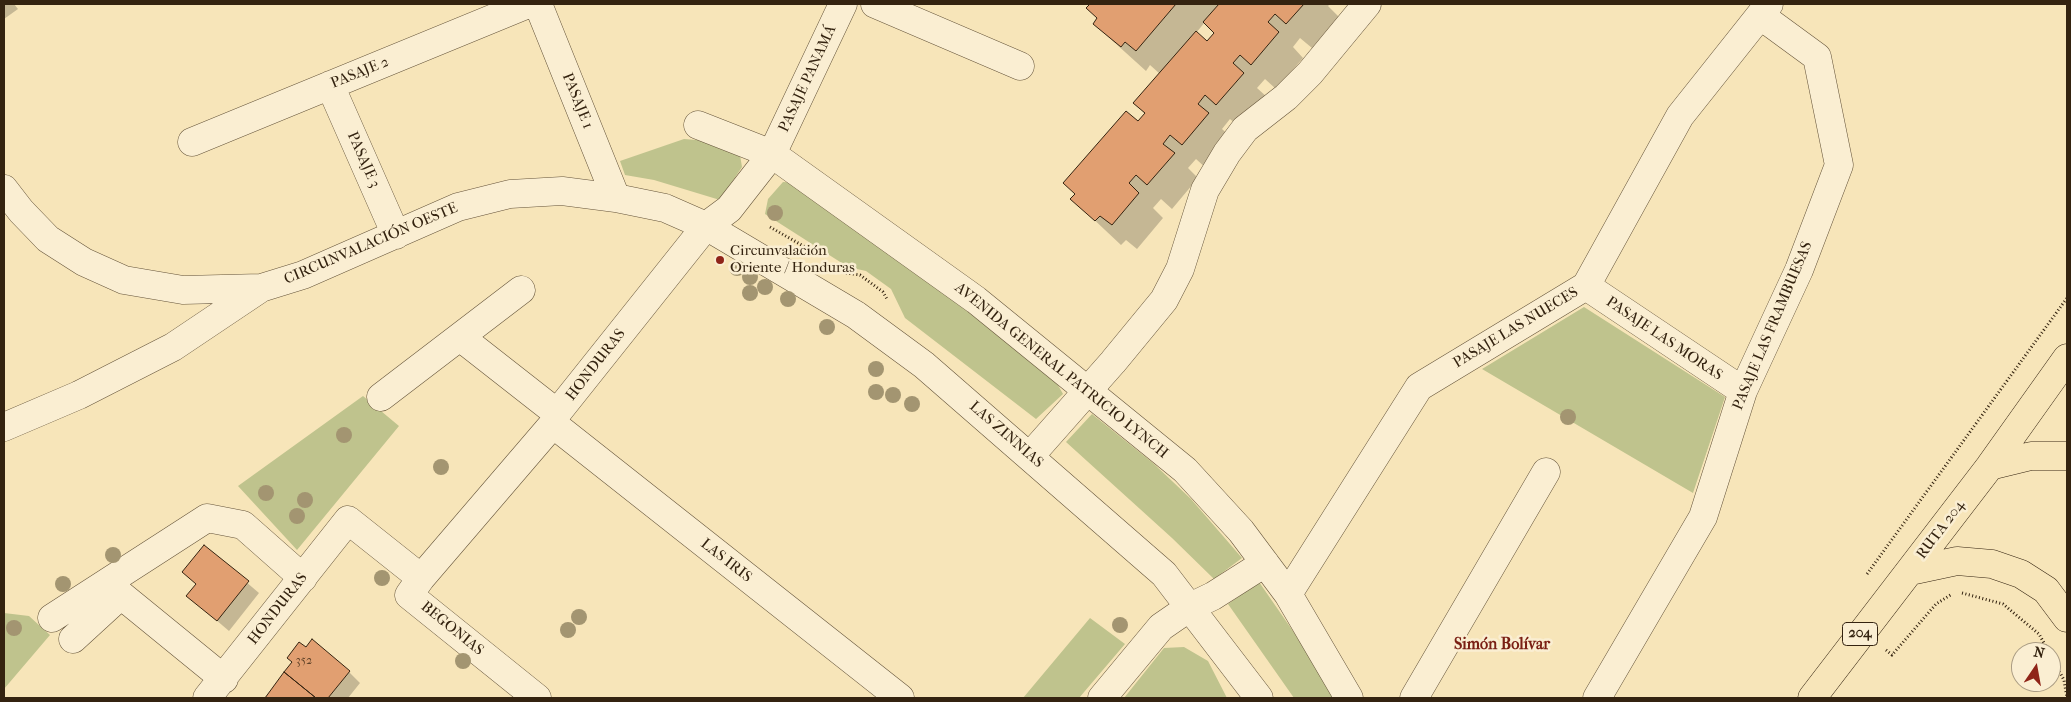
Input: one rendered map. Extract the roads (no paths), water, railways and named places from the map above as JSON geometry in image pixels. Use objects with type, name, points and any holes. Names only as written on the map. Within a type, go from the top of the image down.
[{"type":"main road","name":"RUTA 204","points":[[1812,698],[1990,466],[2067,358]]},
{"type":"main road","points":[[1990,466],[2031,456],[2067,456]]},
{"type":"main road","points":[[1910,571],[1958,561],[1992,564],[2021,574],[2046,590],[2067,618]]},
{"type":"street","name":"PASAJE 2","points":[[192,142],[528,4]]},
{"type":"street","name":"PASAJE 1","points":[[538,4],[616,198]]},
{"type":"street","name":"PASAJE PANAMÁ","points":[[772,154],[843,4]]},
{"type":"street","points":[[875,4],[1020,66]]},
{"type":"street","points":[[1030,456],[1088,392],[1164,300],[1180,269],[1206,190],[1227,153],[1245,129],[1286,97],[1310,73],[1362,6]]},
{"type":"street","name":"PASAJE LAS NUECES","points":[[1288,594],[1419,388],[1586,286],[1680,116],[1765,10]]},
{"type":"street","name":"PASAJE LAS FRAMBUESAS","points":[[1597,698],[1703,517],[1743,391],[1799,270],[1839,165],[1817,57],[1765,10]]},
{"type":"street","name":"PASAJE 3","points":[[330,85],[396,234]]},
{"type":"street","name":"AVENIDA GENERAL PATRICIO LYNCH","points":[[698,125],[772,154],[976,300],[1185,470],[1241,532],[1288,594],[1349,698]]},
{"type":"street","name":"HONDURAS","points":[[422,578],[555,419],[706,226],[729,209],[772,154]]},
{"type":"street","name":"CIRCUNVALACIÓN OESTE","points":[[4,189],[21,211],[48,239],[84,262],[124,280],[183,290],[261,288],[304,274],[458,207],[510,194],[562,191],[616,198],[665,208],[706,226]]},
{"type":"street","name":"LAS ZINNIAS","points":[[706,226],[856,315],[924,365],[1164,574],[1259,698]]},
{"type":"street","name":"PASAJE LAS MORAS","points":[[1586,286],[1743,391]]},
{"type":"street","points":[[4,427],[79,395],[173,347],[261,288]]},
{"type":"street","points":[[381,397],[521,290]]},
{"type":"street","name":"LAS IRIS","points":[[460,336],[555,419],[882,693]]},
{"type":"street","points":[[1414,698],[1546,472]]},
{"type":"street","points":[[52,618],[207,518],[244,525],[303,578]]},
{"type":"street","name":"HONDURAS","points":[[216,688],[348,520]]},
{"type":"street","name":"BEGONIAS","points":[[348,520],[422,578],[409,595],[519,693]]},
{"type":"street","points":[[1102,698],[1161,627],[1190,606],[1213,596],[1265,563]]},
{"type":"street","points":[[73,639],[121,594],[216,688]]},
{"type":"place","name":"Circunvalación Oriente / Honduras","points":[[720,260]]},
{"type":"district","name":"Simón Bolívar","points":[[1502,645]]}]
